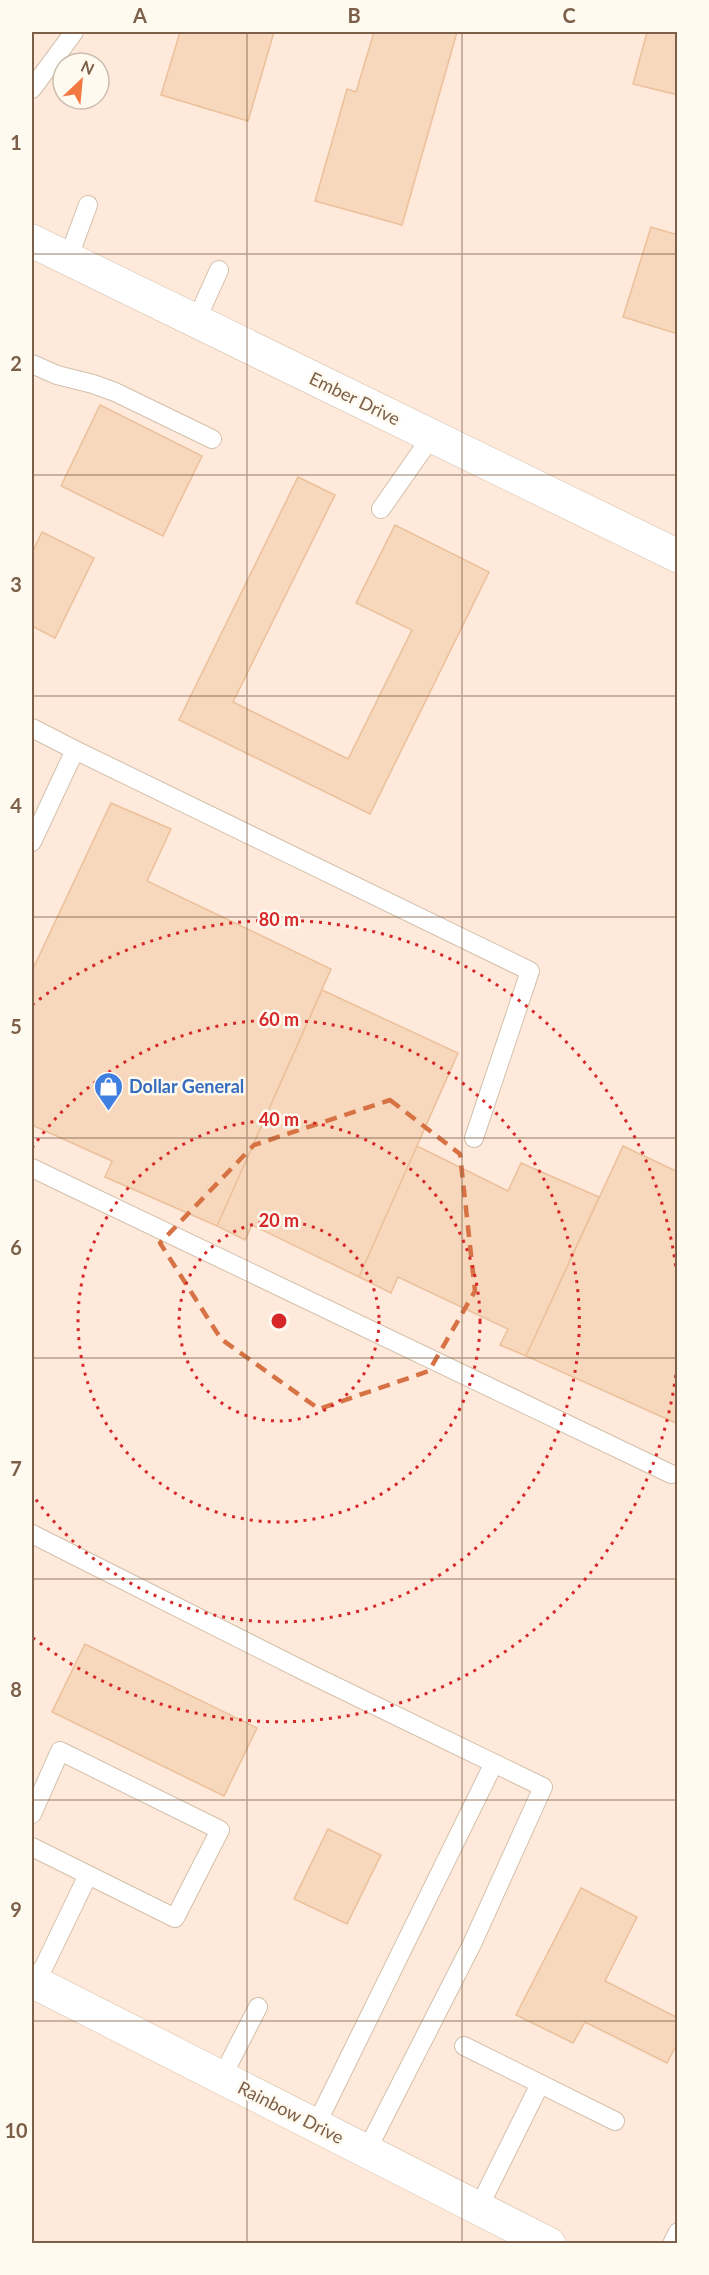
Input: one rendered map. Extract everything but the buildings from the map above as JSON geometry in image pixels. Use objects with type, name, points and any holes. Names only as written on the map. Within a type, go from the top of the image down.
[{"type":"street","name":"Ember Drive","points":[[32,242],[678,556]]},
{"type":"street","name":"Rainbow Drive","points":[[34,1982],[549,2244]]},
{"type":"lane","points":[[32,89],[74,32]]},
{"type":"lane","points":[[68,259],[88,205]]},
{"type":"lane","points":[[196,321],[219,270]]},
{"type":"lane","points":[[32,364],[57,375],[115,392],[212,439]]},
{"type":"lane","points":[[381,509],[432,436]]},
{"type":"lane","points":[[32,728],[530,971],[474,1138]]},
{"type":"lane","points":[[32,842],[75,750]]},
{"type":"lane","points":[[32,1168],[670,1474]]},
{"type":"lane","points":[[32,1534],[297,1668],[543,1786],[472,1944],[367,2150]]},
{"type":"lane","points":[[32,1814],[60,1752],[220,1830],[175,1918],[32,1847]]},
{"type":"lane","points":[[316,2125],[494,1762]]},
{"type":"lane","points":[[34,1982],[88,1875]]},
{"type":"lane","points":[[222,2077],[258,2007]]},
{"type":"lane","points":[[464,2046],[615,2121]]},
{"type":"lane","points":[[479,2207],[540,2084]]},
{"type":"lane","points":[[672,2244],[678,2232]]},
{"type":"highlighted area","points":[[390,1100],[460,1154],[475,1291],[429,1371],[319,1409],[221,1339],[160,1243],[254,1145]]},
{"type":"shaded area","points":[[32,32],[677,32],[677,2243],[32,2243]]},
{"type":"place","name":"Dollar General","points":[[108,1112]]}]
